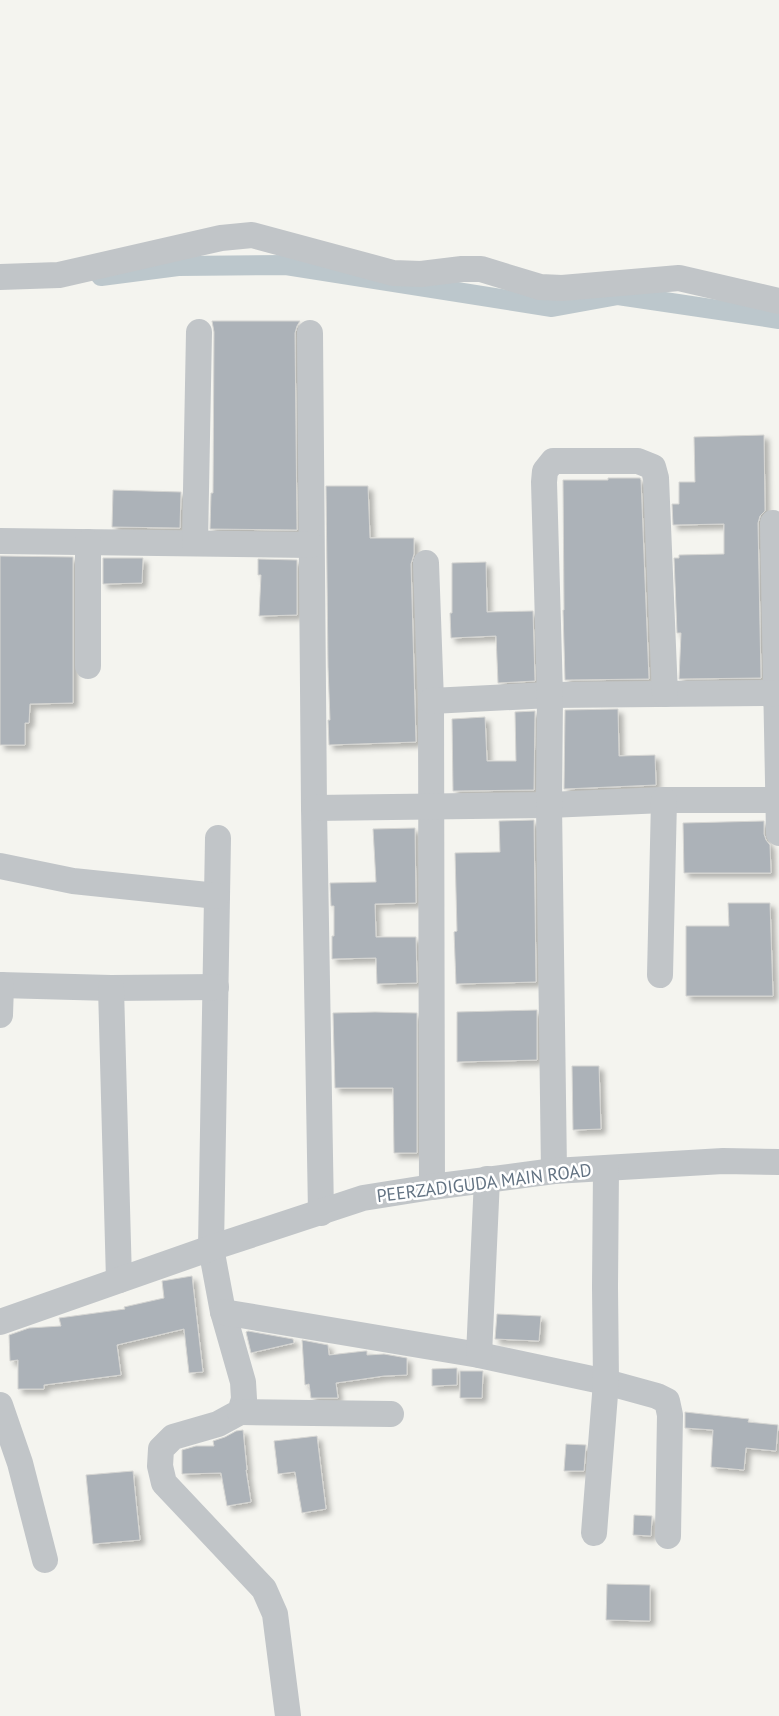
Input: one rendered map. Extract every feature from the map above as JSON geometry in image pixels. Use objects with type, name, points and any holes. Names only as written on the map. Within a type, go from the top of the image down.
[{"type":"street","points":[[0,278],[59,275],[221,238],[252,235],[393,273],[421,274],[462,269],[481,269],[540,287],[562,288],[679,278],[779,301]]},
{"type":"street","points":[[194,543],[199,332]]},
{"type":"street","points":[[310,333],[314,808],[321,1213]]},
{"type":"street","points":[[554,1171],[549,805],[550,695],[544,482],[545,471],[553,461],[638,461],[653,467],[656,478],[665,694]]},
{"type":"street","points":[[773,523],[779,833]]},
{"type":"street","points":[[0,541],[311,545]]},
{"type":"street","points":[[88,542],[88,666]]},
{"type":"street","points":[[426,563],[431,701],[432,1187]]},
{"type":"street","points":[[431,701],[550,695],[777,693]]},
{"type":"street","points":[[314,808],[549,805],[664,800],[779,800]]},
{"type":"street","points":[[660,975],[664,800]]},
{"type":"street","points":[[218,838],[211,1248],[223,1312],[244,1382],[244,1399],[240,1412]]},
{"type":"street","points":[[0,866],[72,881],[217,896]]},
{"type":"street","points":[[0,1015],[1,985],[110,988],[216,987]]},
{"type":"street","points":[[110,988],[119,1280]]},
{"type":"street","name":"PEERZADIGUDA MAIN ROAD","points":[[0,1322],[211,1248],[362,1198],[554,1171],[724,1161],[779,1162]]},
{"type":"street","points":[[594,1533],[606,1382],[606,1169]]},
{"type":"street","points":[[479,1354],[488,1179]]},
{"type":"street","points":[[223,1312],[479,1354],[606,1382],[657,1396],[667,1401],[670,1415],[668,1536]]},
{"type":"street","points":[[0,1405],[20,1462],[46,1560]]},
{"type":"street","points":[[288,1716],[275,1614],[264,1589],[164,1483],[160,1466],[161,1449],[173,1437],[218,1424],[240,1412],[391,1414]]},
{"type":"building","points":[[212,321],[300,321],[295,333],[297,530],[210,529],[211,493],[213,493],[214,332]]},
{"type":"building","points":[[764,435],[765,511],[760,516],[758,523],[761,678],[679,679],[681,633],[677,633],[674,558],[679,558],[679,555],[724,554],[724,524],[673,525],[672,504],[679,504],[679,482],[695,482],[694,437]]},
{"type":"building","points":[[608,478],[640,478],[641,480],[649,679],[565,680],[563,480],[608,480]]},
{"type":"building","points":[[326,486],[368,486],[370,538],[414,538],[414,554],[411,564],[416,742],[329,745]]},
{"type":"building","points":[[113,490],[181,492],[180,528],[112,527]]},
{"type":"building","points":[[0,556],[73,557],[73,703],[30,704],[29,723],[25,723],[25,745],[0,745]]},
{"type":"building","points":[[103,558],[143,558],[142,583],[103,584]]},
{"type":"building","points":[[258,559],[297,560],[297,615],[259,616],[261,575],[258,575]]},
{"type":"building","points":[[486,562],[487,612],[533,611],[535,681],[498,683],[496,636],[451,638],[452,563]]},
{"type":"building","points":[[618,709],[619,756],[655,755],[656,785],[564,789],[565,710]]},
{"type":"building","points":[[535,711],[534,790],[453,791],[452,719],[485,717],[487,761],[516,761],[515,712]]},
{"type":"building","points":[[534,820],[536,982],[456,984],[454,932],[457,931],[455,853],[500,852],[499,821]]},
{"type":"building","points":[[764,821],[764,834],[770,845],[771,873],[684,873],[683,823]]},
{"type":"building","points":[[415,828],[416,903],[375,904],[376,937],[416,937],[417,983],[377,984],[376,958],[332,959],[334,906],[331,906],[330,883],[376,882],[373,829]]},
{"type":"building","points":[[728,903],[770,903],[773,996],[686,996],[686,926],[729,926]]},
{"type":"building","points":[[537,1010],[537,1060],[457,1062],[457,1012]]},
{"type":"building","points":[[333,1013],[417,1013],[417,1153],[394,1153],[393,1088],[335,1088]]},
{"type":"building","points":[[572,1066],[599,1066],[601,1129],[573,1130]]},
{"type":"building","points":[[192,1276],[203,1372],[189,1373],[184,1329],[117,1345],[121,1375],[44,1385],[44,1389],[18,1389],[18,1360],[10,1361],[9,1335],[29,1328],[61,1326],[59,1318],[125,1309],[124,1307],[164,1298],[162,1281]]},
{"type":"building","points":[[497,1314],[541,1316],[539,1341],[495,1339]]},
{"type":"building","points":[[246,1332],[293,1339],[294,1343],[251,1353]]},
{"type":"building","points":[[302,1340],[328,1345],[329,1355],[367,1351],[367,1355],[384,1354],[407,1358],[407,1375],[384,1376],[336,1383],[338,1398],[311,1398],[309,1384],[305,1385]]},
{"type":"building","points":[[457,1368],[457,1385],[432,1386],[432,1369]]},
{"type":"building","points":[[460,1371],[483,1371],[482,1398],[460,1398]]},
{"type":"building","points":[[685,1412],[749,1419],[748,1422],[778,1425],[776,1451],[746,1448],[744,1470],[711,1467],[713,1430],[685,1428]]},
{"type":"building","points":[[243,1430],[251,1502],[227,1506],[221,1473],[182,1474],[182,1450],[196,1446],[214,1446],[213,1441]]},
{"type":"building","points":[[317,1436],[326,1509],[302,1513],[295,1472],[278,1474],[274,1441]]},
{"type":"building","points":[[566,1444],[586,1445],[584,1471],[564,1471]]},
{"type":"building","points":[[133,1471],[140,1540],[93,1544],[86,1475]]},
{"type":"building","points":[[634,1515],[652,1516],[651,1536],[633,1535]]},
{"type":"building","points":[[607,1584],[650,1585],[650,1621],[606,1620]]},
{"type":"waterway","points":[[101,276],[178,266],[286,265],[552,307],[618,295],[779,319]]}]
